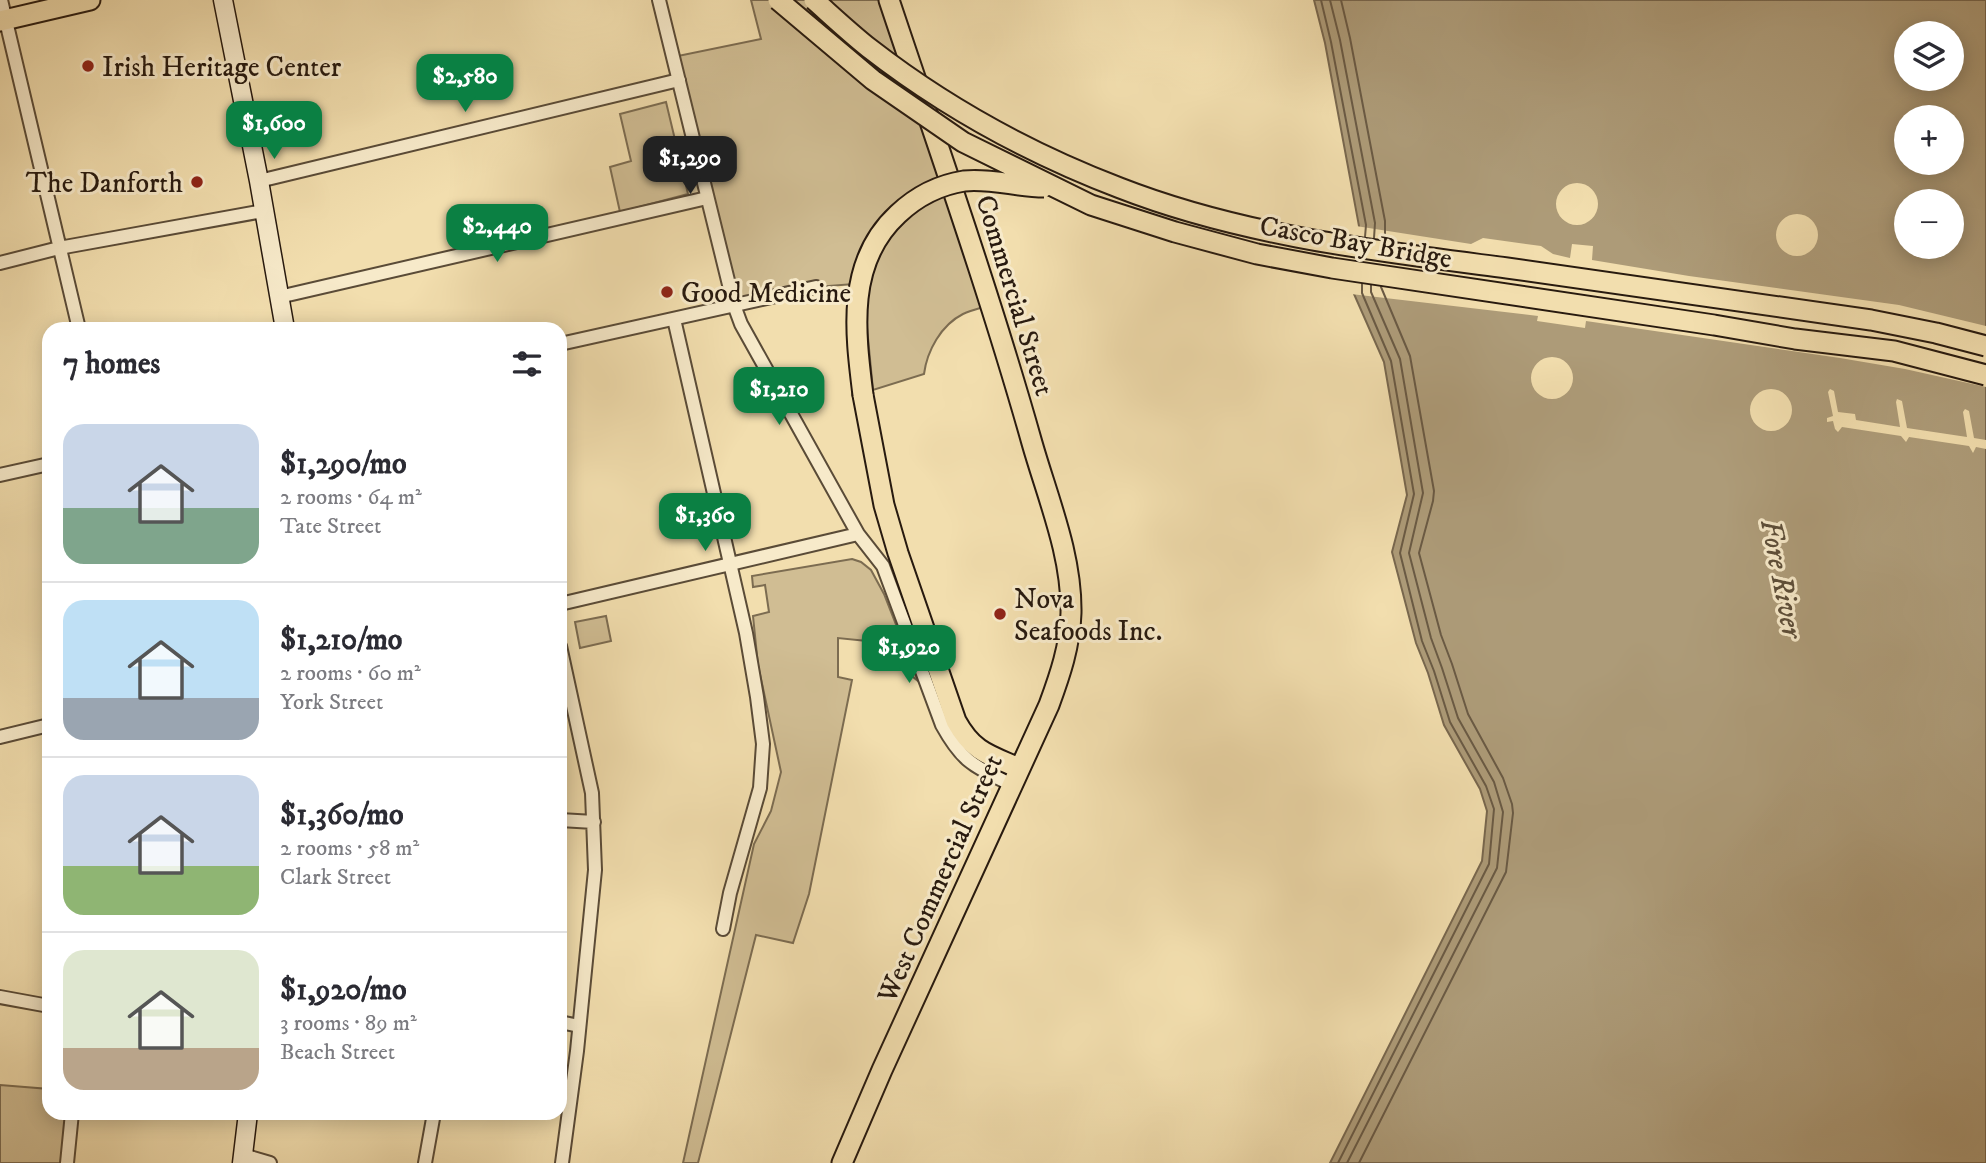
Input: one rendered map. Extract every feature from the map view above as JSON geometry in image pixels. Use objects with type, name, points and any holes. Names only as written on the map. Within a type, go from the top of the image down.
[{"type":"main road","points":[[3,13],[90,0]]},
{"type":"main road","name":"Casco Bay Bridge","points":[[778,0],[873,80],[963,142],[1091,205],[1175,232],[1257,254],[1339,269],[1795,339],[1894,351],[1986,375]]},
{"type":"main road","name":"Casco Bay Bridge","points":[[814,0],[868,47],[958,109],[1071,168],[1182,209],[1233,223],[1334,243],[1871,320],[1986,346]]},
{"type":"main road","name":"Commercial Street","points":[[888,0],[1006,352],[1066,556],[1071,612]]},
{"type":"main road","points":[[1016,776],[966,739],[956,721],[898,553],[886,513],[863,395],[857,303],[861,274],[871,247],[887,224],[919,197],[932,190],[960,182],[992,181],[1025,187],[1052,187]]},
{"type":"main road","name":"West Commercial Street","points":[[842,1163],[1049,705],[1068,644],[1071,612]]},
{"type":"street","points":[[223,0],[284,322]]},
{"type":"street","points":[[659,0],[734,305],[741,324],[858,534],[883,566],[942,725],[953,745],[970,763],[1016,776]]},
{"type":"street","points":[[3,13],[77,322]]},
{"type":"street","points":[[259,181],[679,80]]},
{"type":"street","points":[[279,297],[708,198]]},
{"type":"street","points":[[0,263],[59,248],[263,211]]},
{"type":"street","points":[[567,342],[816,287]]},
{"type":"street","points":[[674,319],[731,564],[757,697],[763,744],[760,788],[730,893],[723,929]]},
{"type":"street","points":[[0,475],[42,466]]},
{"type":"street","points":[[567,602],[858,534]]},
{"type":"street","points":[[562,1163],[595,870],[592,793],[567,677]]},
{"type":"street","points":[[0,737],[42,727]]},
{"type":"street","points":[[567,820],[594,821]]},
{"type":"street","points":[[0,998],[42,1005]]},
{"type":"street","points":[[567,1023],[579,1026]]},
{"type":"street","points":[[67,1163],[71,1120]]},
{"type":"street","points":[[247,1120],[242,1159],[270,1163]]},
{"type":"street","points":[[425,1163],[433,1120]]},
{"type":"shaded area","points":[[751,0],[891,0],[990,305],[963,314],[948,325],[928,356],[924,374],[873,390],[866,317],[866,283],[816,287],[734,305],[673,57],[761,39]]},
{"type":"shaded area","points":[[666,102],[688,194],[620,212],[610,167],[631,161],[620,114]]},
{"type":"shaded area","points":[[852,559],[871,570],[884,594],[918,681],[902,668],[888,651],[867,641],[838,638],[838,677],[852,680],[809,894],[793,943],[756,935],[698,1163],[683,1163],[754,844],[771,811],[781,772],[758,665],[753,616],[769,612],[765,585],[753,587],[752,576]]},
{"type":"shaded area","points":[[606,616],[611,641],[580,648],[575,622]]},
{"type":"shaded area","points":[[0,1085],[42,1088],[42,1120],[71,1120],[67,1163],[0,1163]]},
{"type":"water","name":"Fore River","points":[[1314,0],[1986,0],[1986,1163],[1330,1163],[1482,861],[1487,811],[1480,789],[1444,725],[1416,643],[1392,552],[1407,495],[1384,362],[1354,294],[1359,226],[1325,43]]},
{"type":"pier","points":[[1577,183],[1592,189],[1598,204],[1592,219],[1577,225],[1562,219],[1556,204],[1562,189]]},
{"type":"pier","points":[[1797,214],[1812,220],[1818,235],[1812,250],[1797,256],[1782,250],[1776,235],[1782,220]]},
{"type":"pier","points":[[1356,226],[1471,244],[1483,238],[1541,246],[1553,254],[1570,258],[1572,244],[1593,246],[1592,260],[1899,305],[1986,326],[1986,387],[1840,358],[1586,321],[1585,328],[1537,321],[1538,316],[1351,294]]},
{"type":"pier","points":[[1552,357],[1567,363],[1573,378],[1567,393],[1552,399],[1537,393],[1531,378],[1537,363]]},
{"type":"pier","points":[[1771,389],[1786,395],[1792,410],[1786,425],[1771,431],[1756,425],[1750,410],[1756,395]]},
{"type":"pier","points":[[1830,389],[1834,391],[1838,412],[1855,414],[1856,420],[1900,427],[1897,399],[1902,401],[1907,428],[1967,437],[1963,412],[1965,409],[1969,411],[1974,438],[1986,440],[1986,449],[1976,447],[1973,453],[1969,446],[1909,437],[1906,442],[1901,436],[1842,427],[1838,432],[1833,421],[1827,422],[1827,418],[1833,416],[1828,392]]},
{"type":"place","name":"Irish Heritage Center","points":[[88,66]]},
{"type":"place","name":"The Danforth","points":[[197,182]]},
{"type":"place","name":"Good Medicine","points":[[667,292]]},
{"type":"place","name":"Nova Seafoods Inc.","points":[[1000,614]]}]
